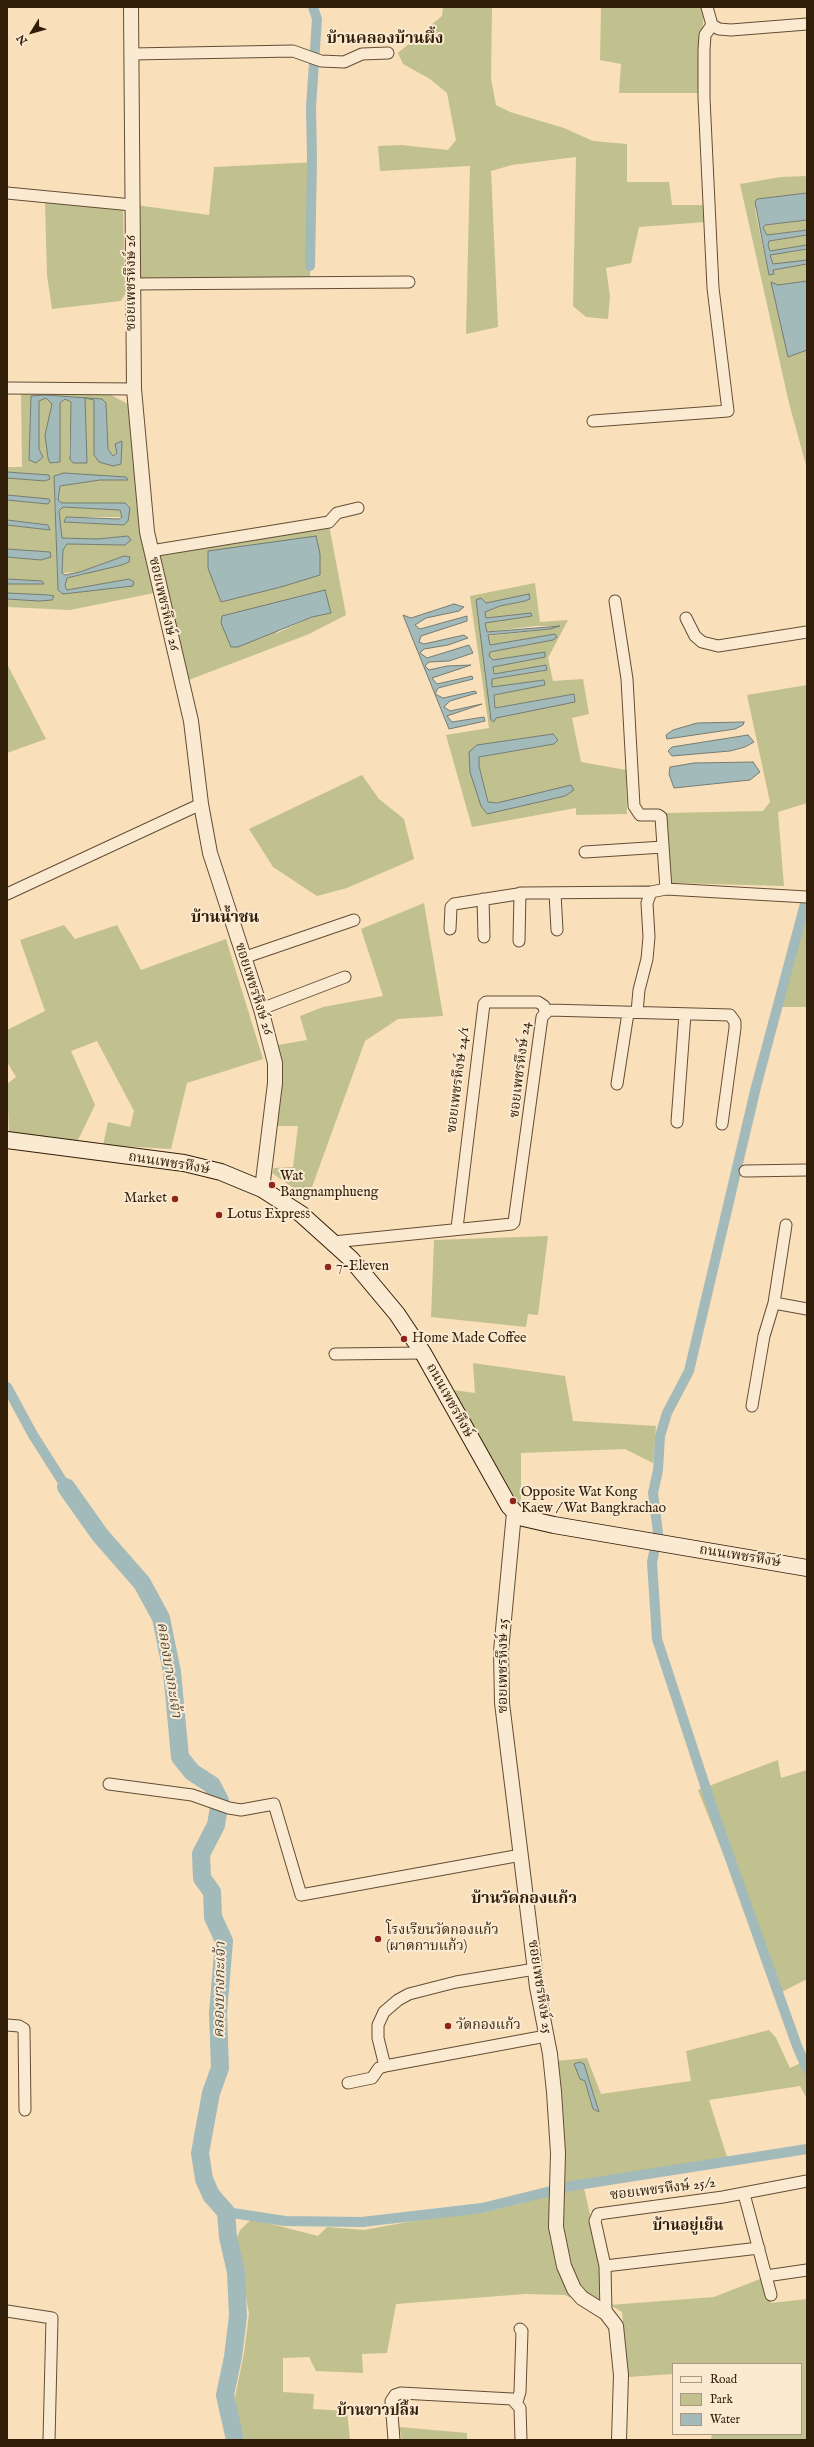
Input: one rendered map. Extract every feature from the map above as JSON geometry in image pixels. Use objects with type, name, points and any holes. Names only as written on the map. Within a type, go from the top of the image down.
[{"type":"main road","name":"ถนนเพชรหึงษ์","points":[[7,1140],[184,1163],[221,1172],[262,1189],[301,1214],[334,1242],[368,1278],[397,1314],[423,1353],[495,1483],[514,1513],[526,1520],[807,1568]]},
{"type":"street","name":"ซอยเพชรหึงษ์ 26","points":[[131,7],[134,389],[147,532],[191,721],[201,804],[210,853],[243,958],[261,1009],[275,1063],[275,1083],[262,1189]]},
{"type":"street","points":[[707,7],[712,24],[718,29],[730,30],[807,24]]},
{"type":"street","points":[[593,421],[728,411],[713,288],[704,98],[705,35],[712,24]]},
{"type":"street","points":[[132,54],[293,51],[310,57],[344,62],[362,54],[388,53]]},
{"type":"street","points":[[7,193],[132,205]]},
{"type":"street","points":[[132,284],[409,282]]},
{"type":"street","points":[[7,388],[134,389]]},
{"type":"street","points":[[151,551],[329,522],[337,513],[358,508]]},
{"type":"street","points":[[615,601],[626,678],[634,806],[640,815],[658,815],[661,817],[666,889]]},
{"type":"street","points":[[686,618],[695,636],[702,642],[718,646],[807,632]]},
{"type":"street","points":[[7,894],[201,804]]},
{"type":"street","points":[[585,852],[663,847]]},
{"type":"street","points":[[450,930],[451,906],[520,893],[651,892],[657,889],[666,889],[807,897]]},
{"type":"street","points":[[617,1084],[647,959],[646,903],[651,892]]},
{"type":"street","points":[[519,941],[520,893]]},
{"type":"street","points":[[556,893],[557,930]]},
{"type":"street","points":[[483,899],[484,937]]},
{"type":"street","points":[[243,958],[354,920]]},
{"type":"street","points":[[261,1009],[345,977]]},
{"type":"street","name":"ซอยเพชรหึงษ์ 24/1","points":[[457,1228],[484,1004],[486,1002],[538,1002],[544,1006],[545,1012]]},
{"type":"street","name":"ซอยเพชรหึงษ์ 24","points":[[334,1242],[381,1235],[423,1234],[457,1228],[512,1224],[516,1218],[542,1017],[545,1012],[549,1010],[730,1015],[735,1022],[722,1124]]},
{"type":"street","points":[[677,1122],[684,1014]]},
{"type":"street","points":[[745,1171],[807,1170]]},
{"type":"street","points":[[752,1406],[764,1336],[774,1303],[786,1225]]},
{"type":"street","points":[[774,1303],[807,1309]]},
{"type":"street","points":[[335,1354],[423,1353]]},
{"type":"street","name":"ซอยเพชรหึงษ์ 25","points":[[514,1513],[506,1586],[501,1677],[505,1730],[535,1969],[546,2036],[557,2124],[556,2227],[568,2278],[574,2289],[582,2298],[606,2313],[616,2326],[619,2339],[621,2375],[619,2440]]},
{"type":"street","points":[[109,1784],[192,1795],[241,1810],[274,1804],[301,1895],[521,1855]]},
{"type":"street","points":[[385,2066],[378,2038],[378,2025],[384,2012],[398,2000],[409,1994],[449,1983],[535,1969]]},
{"type":"street","points":[[7,2025],[19,2026],[24,2029],[25,2110]]},
{"type":"street","points":[[348,2083],[372,2078],[379,2068],[385,2066],[546,2036]]},
{"type":"street","name":"ซอยเพชรหึงษ์ 25/2","points":[[606,2313],[605,2266],[595,2221],[598,2214],[744,2194],[807,2181]]},
{"type":"street","points":[[744,2194],[771,2296]]},
{"type":"street","points":[[605,2266],[759,2248]]},
{"type":"street","points":[[766,2276],[807,2270]]},
{"type":"street","points":[[7,2311],[52,2318],[49,2440]]},
{"type":"street","points":[[517,2402],[520,2392],[522,2331],[520,2329]]},
{"type":"street","points":[[394,2440],[391,2401],[395,2395],[401,2393],[512,2399],[517,2402],[520,2408],[521,2440]]},
{"type":"green space","points":[[443,7],[492,7],[491,79],[496,105],[510,112],[564,128],[593,141],[627,144],[627,182],[669,182],[672,205],[705,205],[706,222],[639,227],[631,263],[606,268],[610,296],[608,319],[586,317],[573,306],[576,157],[512,165],[491,171],[498,327],[466,334],[470,166],[380,171],[378,146],[401,145],[448,150],[456,140],[447,93],[430,79],[403,64],[398,53],[442,16]]},
{"type":"green space","points":[[601,7],[704,7],[699,93],[619,93],[621,64],[600,60]]},
{"type":"green space","points":[[316,162],[310,277],[137,278],[136,205],[209,215],[214,167]]},
{"type":"green space","points":[[807,176],[807,193],[757,199],[755,210],[769,275],[773,270],[807,264],[807,281],[778,285],[792,354],[807,350],[807,469],[789,403],[740,184],[781,177]]},
{"type":"green space","points":[[45,202],[123,208],[125,294],[121,301],[52,309],[47,275]]},
{"type":"green space","points":[[807,220],[807,230],[767,235],[763,228],[765,225]]},
{"type":"green space","points":[[807,235],[807,245],[770,251],[768,249],[768,241]]},
{"type":"green space","points":[[807,249],[807,260],[776,265],[770,261],[770,254]]},
{"type":"green space","points":[[21,392],[111,395],[128,404],[154,593],[70,610],[7,607],[7,599],[39,601],[52,600],[54,596],[7,593],[7,584],[44,584],[42,581],[7,579],[7,557],[41,560],[50,552],[7,549],[7,525],[49,530],[48,525],[7,520],[7,500],[48,504],[50,501],[7,495],[7,478],[45,481],[49,475],[7,472],[7,467],[22,467]],"holes":[[[31,396],[85,398],[86,463],[69,455],[71,402],[65,399],[60,403],[59,416],[45,435],[52,404],[46,398],[39,400],[39,449],[29,460]],[[87,398],[102,399],[106,403],[108,449],[112,456],[117,453],[113,466],[99,462],[94,455],[94,400]],[[64,473],[127,480],[100,480],[60,486],[58,500],[62,503],[125,503],[124,525],[64,522],[66,517],[122,517],[120,510],[63,507],[59,510],[62,539],[97,539],[128,536],[125,545],[67,544],[63,550],[62,573],[80,572],[124,556],[130,557],[83,575],[67,578],[65,587],[67,590],[129,579],[63,594],[58,590],[54,487]]]},
{"type":"green space","points":[[329,525],[346,615],[309,634],[186,681],[155,557]],"holes":[[[325,590],[330,613],[312,617],[275,634]]]},
{"type":"green space","points":[[535,583],[540,622],[568,620],[548,658],[553,681],[583,679],[589,714],[572,718],[581,762],[626,770],[627,814],[576,815],[576,808],[472,827],[446,735],[489,728],[470,596]],"holes":[[[477,600],[486,603],[525,601],[500,606],[485,612],[486,618],[531,613],[532,615],[485,623],[486,632],[535,626],[558,626],[550,629],[488,636],[490,645],[555,634],[553,640],[490,652],[489,656],[493,660],[545,653],[545,657],[493,666],[494,674],[546,665],[547,670],[492,679],[492,687],[544,680],[545,685],[494,695],[495,708],[574,694],[496,718],[494,722],[491,720]],[[553,734],[558,740],[554,744],[479,757],[479,766],[488,802],[497,803],[481,806],[477,745]]]},
{"type":"green space","points":[[7,664],[46,739],[7,753]]},
{"type":"green space","points":[[807,685],[807,803],[778,812],[784,886],[671,883],[665,813],[763,811],[770,802],[747,695]]},
{"type":"green space","points":[[362,775],[379,799],[404,819],[414,859],[347,888],[317,896],[273,867],[249,829]]},
{"type":"green space","points":[[804,901],[807,901],[807,1007],[778,1007],[775,1003]]},
{"type":"green space","points":[[424,903],[443,1016],[398,1019],[365,1041],[308,1198],[272,1173],[274,1168],[293,1167],[298,1126],[277,1126],[278,1045],[307,1040],[300,1016],[323,1007],[383,996],[361,929]]},
{"type":"green space","points":[[64,925],[75,939],[117,925],[141,970],[226,939],[263,1059],[187,1083],[171,1149],[103,1145],[108,1122],[130,1127],[134,1111],[97,1041],[71,1051],[95,1105],[77,1142],[9,1133],[7,1084],[16,1077],[7,1062],[7,1030],[45,1011],[20,940]]},
{"type":"green space","points":[[548,1236],[538,1315],[528,1314],[526,1327],[431,1317],[434,1240]]},
{"type":"green space","points":[[473,1363],[565,1376],[573,1421],[656,1426],[653,1463],[625,1449],[521,1453],[521,1508],[453,1390],[475,1393]]},
{"type":"green space","points":[[778,1760],[781,1778],[807,1770],[807,1979],[774,1996],[732,1876],[698,1790]]},
{"type":"green space","points":[[769,2030],[776,2038],[790,2068],[807,2060],[807,2099],[800,2086],[709,2100],[728,2160],[564,2183],[556,2061],[587,2058],[601,2094],[691,2081],[686,2051]],"holes":[[[575,2064],[588,2077],[599,2112],[593,2109],[585,2081],[580,2079]]]},
{"type":"green space","points":[[583,2184],[600,2258],[603,2302],[587,2293],[578,2281],[568,2258],[559,2199],[565,2192]]},
{"type":"green space","points":[[552,2195],[573,2299],[565,2295],[525,2294],[396,2304],[387,2353],[362,2354],[363,2373],[316,2371],[309,2357],[283,2358],[283,2392],[314,2394],[313,2409],[347,2411],[350,2440],[245,2440],[237,2421],[235,2397],[244,2353],[249,2314],[236,2240],[240,2230],[252,2219],[318,2236],[327,2227],[364,2230],[430,2218],[490,2211]]},
{"type":"green space","points":[[760,2279],[771,2303],[807,2299],[807,2440],[711,2440],[712,2435],[802,2435],[802,2363],[672,2363],[672,2374],[628,2377],[622,2312],[610,2305],[714,2297]]},
{"type":"green space","points":[[399,2427],[467,2433],[467,2440],[402,2440]]},
{"type":"water","points":[[807,193],[807,220],[765,225],[763,228],[767,235],[807,230],[807,235],[769,241],[768,245],[770,251],[807,245],[807,249],[770,255],[773,264],[807,260],[807,264],[773,270],[774,274],[769,275],[755,202],[757,199]]},
{"type":"water","points":[[807,281],[807,350],[788,357],[771,282],[778,285]]},
{"type":"water","points":[[45,395],[102,399],[106,403],[108,449],[113,456],[117,453],[115,444],[122,441],[121,464],[113,466],[99,462],[94,455],[94,400],[85,398],[87,463],[73,463],[70,459],[71,402],[65,399],[60,403],[60,462],[50,463],[45,435],[52,404],[46,398],[39,401],[39,449],[43,457],[36,463],[29,460],[31,396]]},
{"type":"water","points":[[7,472],[49,475],[50,479],[45,481],[7,478]]},
{"type":"water","points":[[64,473],[126,477],[128,480],[100,480],[60,486],[58,500],[62,503],[125,503],[130,508],[128,521],[124,525],[64,522],[66,517],[119,519],[122,517],[120,510],[63,507],[59,511],[62,538],[97,539],[128,536],[131,540],[125,545],[67,544],[63,550],[62,573],[65,575],[80,572],[124,556],[130,557],[129,562],[122,565],[67,578],[65,586],[67,590],[129,579],[134,582],[133,586],[63,594],[58,590],[54,476]]},
{"type":"water","points":[[7,495],[49,499],[50,501],[48,504],[7,500]]},
{"type":"water","points":[[7,520],[48,525],[50,530],[7,525]]},
{"type":"water","points":[[316,536],[320,554],[320,575],[281,587],[221,602],[208,568],[208,551]]},
{"type":"water","points":[[7,549],[50,552],[51,557],[41,560],[7,557]]},
{"type":"water","points":[[7,579],[42,581],[44,584],[7,584]]},
{"type":"water","points":[[325,590],[331,613],[312,617],[238,647],[231,647],[221,623],[222,616]]},
{"type":"water","points":[[7,593],[54,596],[52,600],[39,601],[7,599]]},
{"type":"water","points":[[529,594],[530,599],[500,606],[485,612],[486,618],[531,613],[532,616],[485,623],[487,632],[560,626],[550,629],[488,635],[490,645],[555,634],[557,637],[553,640],[490,652],[489,656],[493,660],[545,652],[545,657],[493,667],[494,674],[546,665],[547,670],[492,679],[492,687],[544,680],[545,685],[494,695],[495,708],[574,694],[575,702],[496,718],[494,722],[491,720],[476,600],[481,598],[486,603]]},
{"type":"water","points":[[454,604],[464,607],[459,611],[426,618],[415,625],[420,629],[467,616],[467,621],[421,636],[419,642],[424,644],[464,635],[468,638],[448,645],[424,649],[420,653],[427,658],[469,645],[473,653],[449,661],[429,662],[425,666],[429,670],[447,666],[471,665],[432,678],[437,684],[472,676],[473,679],[438,688],[435,694],[443,698],[475,691],[477,693],[450,701],[444,707],[450,711],[482,704],[447,716],[452,722],[484,717],[485,721],[449,729],[403,615],[411,618]]},
{"type":"water","points":[[744,722],[743,725],[735,729],[667,739],[666,735],[673,730],[697,723]]},
{"type":"water","points":[[553,734],[558,740],[554,744],[479,757],[479,766],[488,802],[497,803],[571,785],[574,790],[565,796],[487,814],[481,806],[470,772],[469,752],[477,745]]},
{"type":"water","points":[[748,735],[754,742],[745,747],[730,751],[672,756],[668,751],[672,747]]},
{"type":"water","points":[[753,762],[760,772],[750,780],[674,788],[669,774],[670,767],[694,763]]},
{"type":"water","points":[[580,2062],[584,2064],[599,2112],[593,2109],[585,2081],[580,2079],[574,2064]]},
{"type":"waterway","points":[[310,266],[312,159],[311,107],[317,19],[313,7]]},
{"type":"waterway","points":[[807,896],[756,1087],[689,1371],[667,1413],[660,1436],[658,1470],[653,1493],[658,1533],[652,1562],[657,1639],[716,1819],[797,2046],[807,2069]]},
{"type":"waterway","name":"คลองบางกะเจ้า","points":[[7,1387],[33,1435],[66,1487]]},
{"type":"waterway","name":"คลองบางกะเจ้า","points":[[66,1487],[100,1535],[142,1583],[161,1618],[172,1672],[180,1757],[192,1772],[212,1785],[220,1801],[216,1825],[201,1854],[202,1878],[212,1892],[213,1917],[224,1941],[218,2013],[220,2068],[211,2093],[200,2153],[204,2179],[211,2195],[226,2212],[228,2237],[236,2272],[238,2316],[233,2357],[225,2395],[235,2440]]},
{"type":"waterway","points":[[226,2212],[285,2221],[362,2222],[482,2208],[571,2186],[807,2149]]},
{"type":"place","name":"Wat Bangnamphueng","points":[[272,1185]]},
{"type":"place","name":"Market","points":[[175,1199]]},
{"type":"place","name":"Lotus Express","points":[[219,1215]]},
{"type":"place","name":"7-Eleven","points":[[328,1267]]},
{"type":"place","name":"Home Made Coffee","points":[[404,1339]]},
{"type":"place","name":"Opposite Wat Kong Kaew / Wat Bangkrachao","points":[[513,1501]]},
{"type":"place","name":"โรงเรียนวัดกองแก้ว (ผาดกาบแก้ว)","points":[[378,1939]]},
{"type":"place","name":"วัดกองแก้ว","points":[[448,2026]]},
{"type":"district","name":"บ้านคลองบ้านผึ้ง","points":[[385,40]]},
{"type":"district","name":"บ้านน้ำชน","points":[[225,919]]},
{"type":"district","name":"บ้านวัดกองแก้ว","points":[[524,1900]]},
{"type":"district","name":"บ้านอยู่เย็น","points":[[688,2227]]},
{"type":"district","name":"บ้านขาวปลื้ม","points":[[378,2412]]}]
